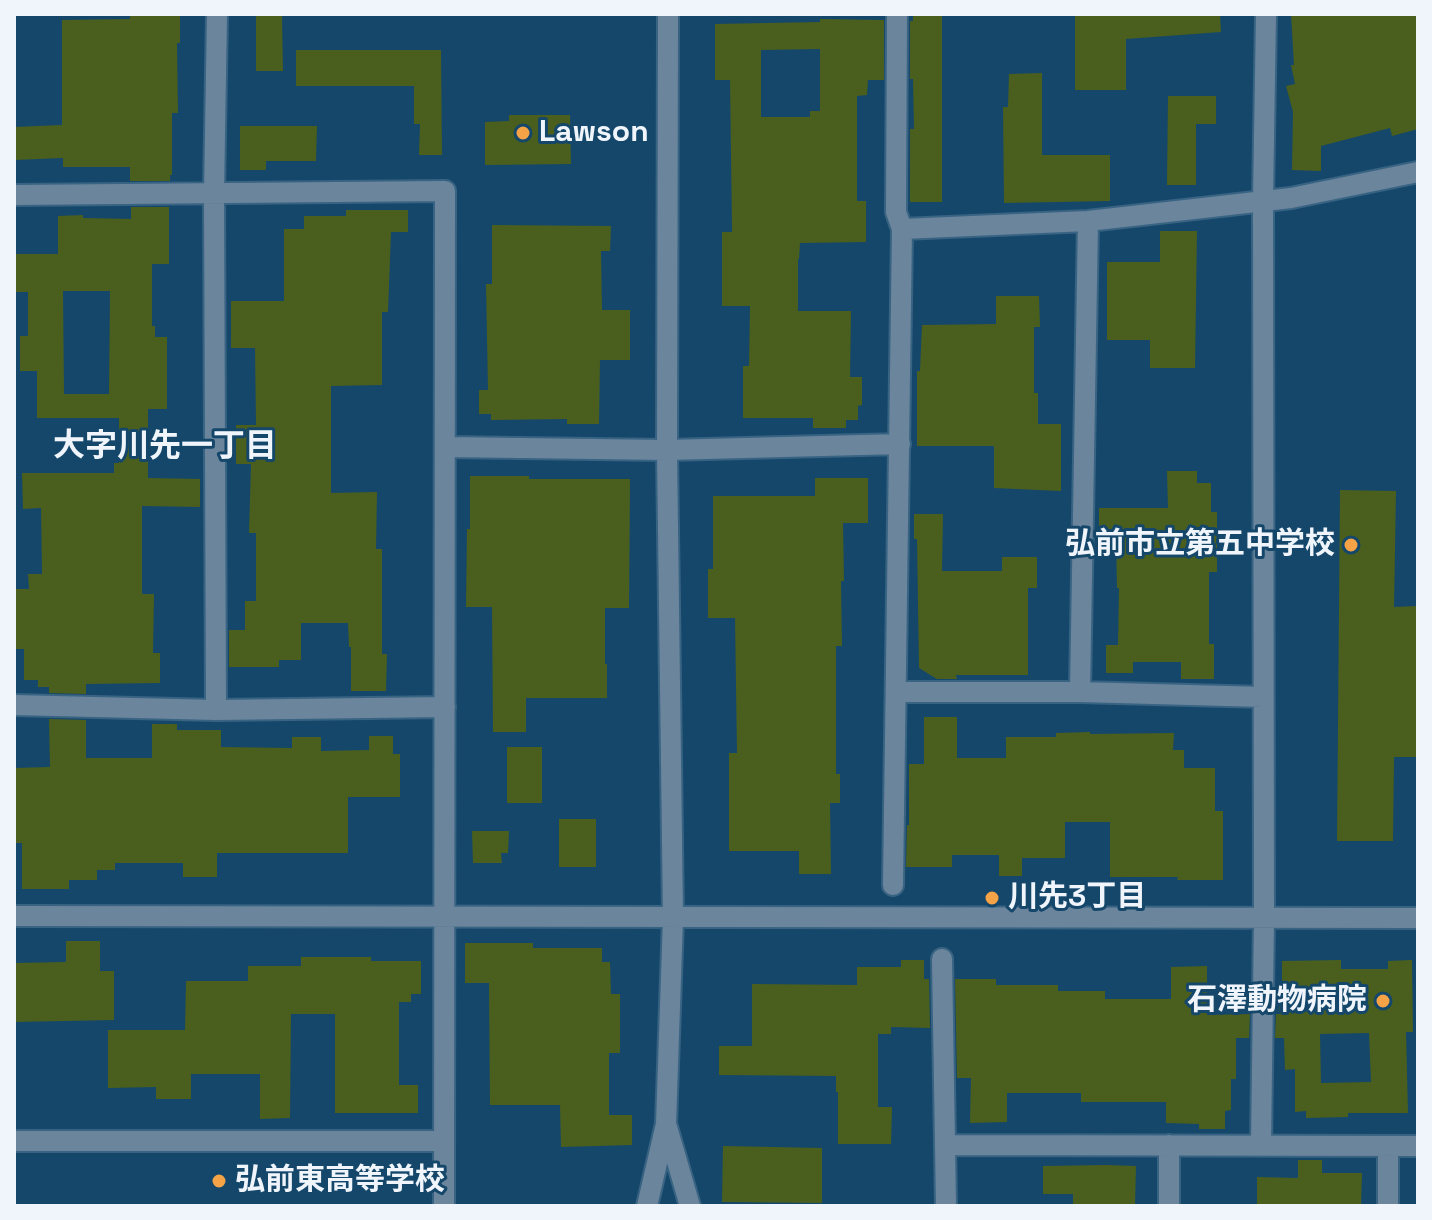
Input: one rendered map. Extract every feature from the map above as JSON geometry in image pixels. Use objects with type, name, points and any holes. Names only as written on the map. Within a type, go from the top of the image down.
[{"type":"street","points":[[216,710],[214,193],[217,14]]},
{"type":"street","points":[[647,1206],[666,1124],[673,918],[667,450],[668,14]]},
{"type":"street","points":[[893,885],[902,229],[896,212],[897,14]]},
{"type":"street","points":[[1261,1145],[1266,14]]},
{"type":"street","points":[[902,229],[1088,221],[1291,198],[1418,172]]},
{"type":"street","points":[[14,195],[445,191],[444,1206]]},
{"type":"street","points":[[1080,692],[1088,221]]},
{"type":"street","points":[[446,447],[667,450],[900,444]]},
{"type":"street","points":[[896,692],[1080,692],[1263,697]]},
{"type":"street","points":[[14,705],[216,710],[445,707]]},
{"type":"street","points":[[14,916],[1418,918]]},
{"type":"street","points":[[942,959],[946,1206]]},
{"type":"street","points":[[666,1124],[690,1206]]},
{"type":"street","points":[[14,1141],[444,1141]]},
{"type":"street","points":[[947,1145],[1418,1146]]},
{"type":"street","points":[[1169,1145],[1169,1206]]},
{"type":"street","points":[[1388,1146],[1388,1206]]},
{"type":"building","points":[[130,14],[180,14],[180,43],[177,43],[178,113],[172,113],[170,181],[130,181],[130,167],[63,167],[63,158],[14,160],[14,127],[62,125],[62,20],[130,19]]},
{"type":"building","points":[[256,14],[282,14],[283,71],[256,71]]},
{"type":"building","points":[[913,14],[942,14],[942,202],[910,202],[910,129],[914,129],[910,21],[913,21]]},
{"type":"building","points":[[1075,14],[1220,14],[1221,32],[1126,39],[1126,90],[1075,90]]},
{"type":"building","points":[[1291,14],[1418,14],[1418,129],[1392,136],[1390,128],[1321,146],[1321,171],[1292,170],[1293,112],[1286,86],[1295,84],[1291,65],[1294,65]]},
{"type":"building","points":[[820,19],[884,20],[884,80],[868,80],[867,95],[857,96],[857,201],[866,201],[866,242],[800,243],[798,259],[798,311],[851,311],[850,377],[862,377],[862,405],[858,406],[858,420],[846,420],[846,428],[813,428],[813,418],[743,418],[743,366],[749,366],[750,306],[722,306],[722,232],[732,232],[730,80],[715,80],[715,24],[820,22]],"holes":[[[820,49],[820,111],[810,111],[810,117],[761,117],[761,50]]]},
{"type":"building","points":[[296,50],[441,50],[442,155],[419,155],[420,124],[414,124],[414,86],[296,86]]},
{"type":"building","points":[[1042,73],[1042,155],[1110,155],[1110,201],[1004,203],[1003,107],[1008,107],[1009,74]]},
{"type":"building","points":[[1168,96],[1216,96],[1216,124],[1196,124],[1196,185],[1167,185]]},
{"type":"building","name":"Lawson","points":[[509,115],[570,115],[571,164],[485,165],[485,122],[509,121]]},
{"type":"building","points":[[240,126],[317,126],[316,161],[266,161],[266,170],[240,170]]},
{"type":"building","points":[[131,207],[169,207],[169,264],[152,264],[152,326],[155,326],[155,337],[167,337],[167,409],[148,409],[148,478],[200,479],[200,507],[142,506],[142,594],[154,594],[153,653],[160,653],[160,683],[86,684],[86,694],[49,693],[49,687],[38,687],[38,680],[24,680],[24,649],[14,649],[14,589],[29,589],[28,574],[42,574],[41,508],[23,509],[22,473],[114,473],[114,463],[119,463],[119,418],[37,418],[37,371],[20,371],[20,336],[28,336],[28,292],[14,292],[14,254],[58,254],[58,216],[131,219]],"holes":[[[63,291],[110,291],[109,394],[64,394]]]},
{"type":"building","points":[[346,210],[408,210],[408,232],[391,232],[388,312],[382,312],[382,385],[331,386],[331,493],[377,492],[376,549],[382,549],[382,654],[387,654],[386,691],[351,691],[348,623],[301,623],[301,660],[279,660],[279,667],[229,667],[229,630],[245,630],[245,601],[256,601],[256,533],[249,533],[251,464],[236,464],[236,425],[256,425],[255,348],[231,348],[231,301],[284,301],[284,229],[304,229],[304,216],[346,216]]},
{"type":"building","points":[[492,225],[611,226],[610,251],[601,251],[602,310],[630,310],[630,360],[600,360],[599,424],[567,424],[567,419],[491,420],[491,414],[479,414],[479,390],[488,390],[486,284],[492,284]]},
{"type":"building","points":[[1160,231],[1197,231],[1195,368],[1150,368],[1150,340],[1107,340],[1107,262],[1160,262]]},
{"type":"building","points":[[996,296],[1039,296],[1040,327],[1034,327],[1034,393],[1038,393],[1038,424],[1061,424],[1061,491],[994,488],[994,446],[917,446],[917,371],[920,371],[922,325],[996,324]]},
{"type":"building","points":[[1167,471],[1197,471],[1197,483],[1211,483],[1211,512],[1217,512],[1217,572],[1209,572],[1209,644],[1214,644],[1214,679],[1181,679],[1181,662],[1133,662],[1133,673],[1106,673],[1106,645],[1118,645],[1119,588],[1116,539],[1099,539],[1099,508],[1168,508]]},
{"type":"building","points":[[470,476],[630,479],[629,608],[605,608],[607,698],[526,698],[526,732],[493,732],[492,607],[466,607]]},
{"type":"building","points":[[815,478],[868,478],[868,523],[843,523],[842,646],[836,646],[836,774],[840,774],[840,803],[830,803],[831,874],[799,874],[799,851],[729,851],[729,753],[737,753],[735,618],[708,618],[708,569],[713,569],[713,496],[815,496]]},
{"type":"building","points":[[1340,490],[1396,491],[1394,607],[1418,606],[1418,757],[1394,757],[1393,841],[1337,841]]},
{"type":"building","points":[[914,514],[943,514],[942,571],[1002,571],[1002,557],[1037,557],[1037,588],[1028,588],[1028,675],[956,675],[957,679],[937,679],[919,668]]},
{"type":"building","points":[[924,717],[957,717],[957,758],[1006,758],[1006,737],[1056,737],[1056,733],[1090,732],[1174,733],[1173,750],[1184,750],[1184,768],[1215,768],[1215,811],[1223,811],[1223,880],[1110,877],[1110,822],[1065,822],[1065,858],[1022,858],[1022,876],[999,876],[999,855],[952,855],[952,867],[906,867],[909,764],[924,764]]},
{"type":"building","points":[[49,719],[86,720],[86,758],[152,758],[152,724],[177,724],[177,730],[221,730],[221,747],[292,748],[292,737],[321,737],[321,751],[369,750],[369,736],[393,736],[393,754],[400,754],[400,797],[348,797],[348,853],[217,853],[217,877],[183,877],[183,863],[115,863],[115,870],[97,870],[97,880],[69,880],[69,889],[22,889],[22,843],[14,843],[14,768],[50,767]]},
{"type":"building","points":[[507,747],[542,747],[542,803],[507,803]]},
{"type":"building","points":[[559,819],[596,819],[596,867],[559,867]]},
{"type":"building","points":[[472,831],[509,831],[508,853],[501,853],[502,863],[473,863]]},
{"type":"building","points":[[66,941],[100,941],[100,971],[114,971],[114,1020],[14,1022],[14,963],[66,962]]},
{"type":"building","points":[[465,943],[533,943],[533,948],[602,948],[602,962],[610,962],[611,994],[620,994],[620,1053],[609,1053],[609,1115],[632,1115],[632,1145],[561,1147],[560,1105],[490,1105],[489,983],[465,983]]},
{"type":"building","points":[[301,957],[421,961],[421,994],[411,994],[411,1002],[399,1002],[399,1085],[418,1085],[418,1113],[335,1113],[335,1014],[291,1014],[290,1118],[260,1119],[260,1074],[191,1074],[191,1099],[156,1099],[156,1087],[108,1088],[108,1030],[185,1030],[186,981],[248,981],[248,966],[301,966]]},
{"type":"building","points":[[901,960],[924,960],[924,979],[929,979],[930,1028],[891,1027],[891,1034],[878,1034],[878,1107],[892,1107],[891,1144],[838,1144],[836,1076],[719,1075],[719,1046],[752,1046],[752,984],[857,985],[857,967],[901,967]]},
{"type":"building","points":[[1341,960],[1341,969],[1388,969],[1388,961],[1412,960],[1413,1032],[1406,1032],[1408,1113],[1348,1113],[1348,1117],[1306,1118],[1306,1111],[1295,1112],[1295,1069],[1285,1070],[1284,1038],[1275,1038],[1276,1014],[1280,1014],[1279,996],[1282,996],[1282,961]],"holes":[[[1369,1033],[1371,1082],[1321,1083],[1320,1034]]]},
{"type":"building","points":[[1207,966],[1207,1015],[1250,1014],[1249,1038],[1236,1038],[1236,1079],[1231,1079],[1231,1110],[1225,1111],[1225,1129],[1199,1129],[1199,1124],[1166,1123],[1166,1102],[1081,1102],[1081,1093],[1007,1093],[1007,1122],[970,1123],[971,1078],[957,1078],[955,979],[996,979],[996,985],[1058,985],[1058,991],[1105,991],[1105,999],[1171,999],[1171,967]]},
{"type":"building","points":[[723,1146],[822,1148],[822,1203],[722,1202]]},
{"type":"building","points":[[1298,1160],[1322,1160],[1322,1173],[1362,1173],[1361,1206],[1257,1206],[1257,1177],[1298,1178]]},
{"type":"building","points":[[1043,1166],[1136,1166],[1135,1206],[1073,1206],[1073,1194],[1043,1194]]},
{"type":"place","name":"Lawson","points":[[523,133]]},
{"type":"place","name":"弘前市立第五中学校","points":[[1351,545]]},
{"type":"place","name":"川先3丁目","points":[[992,898]]},
{"type":"place","name":"石澤動物病院","points":[[1383,1001]]},
{"type":"place","name":"弘前東高等学校","points":[[219,1181]]},
{"type":"district","name":"大字川先一丁目","points":[[165,447]]}]
